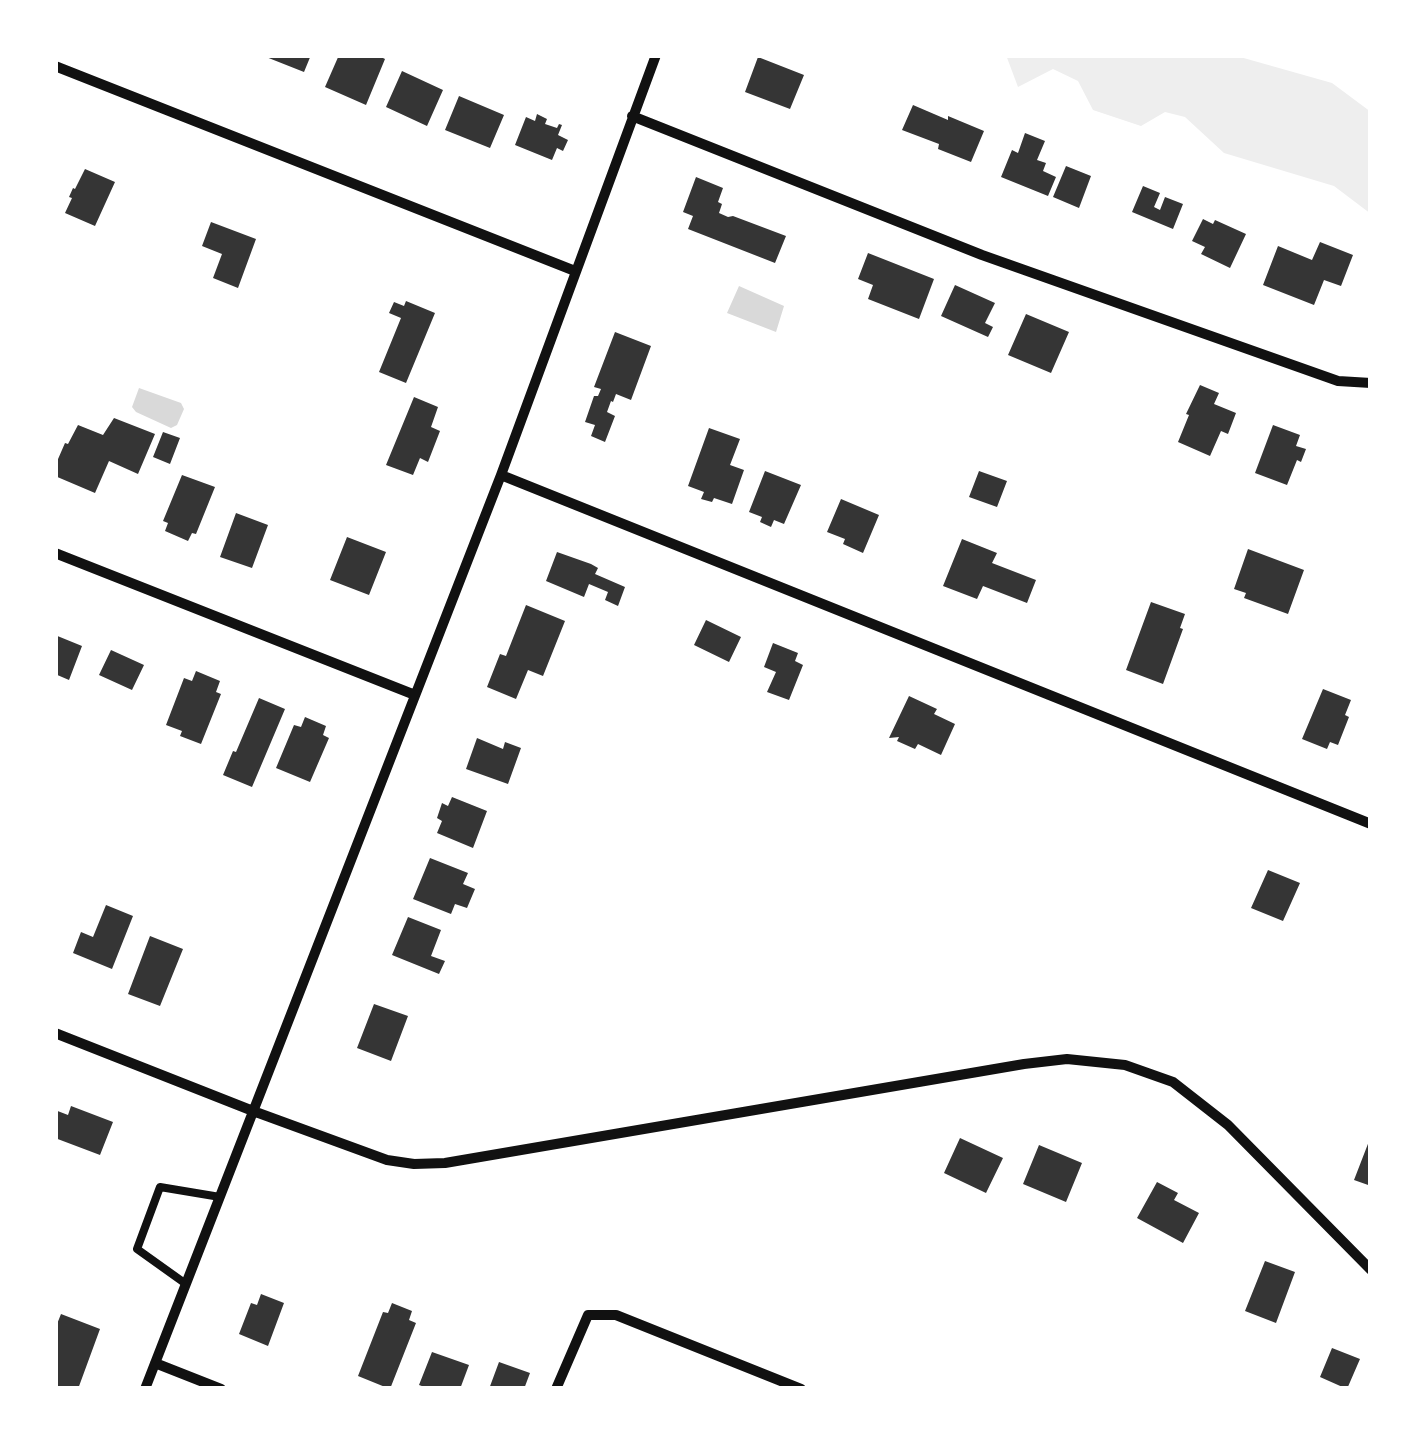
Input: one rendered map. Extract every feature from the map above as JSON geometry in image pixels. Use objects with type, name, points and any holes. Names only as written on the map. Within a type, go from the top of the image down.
[{"type":"street","points":[[145,1389],[501,475],[656,55]]},
{"type":"street","points":[[55,66],[575,270]]},
{"type":"street","points":[[632,116],[982,254],[1338,381],[1371,383]]},
{"type":"street","points":[[501,475],[1371,824]]},
{"type":"street","points":[[55,553],[415,695]]},
{"type":"street","points":[[55,1033],[387,1160],[414,1164],[444,1163],[1024,1064],[1067,1059],[1125,1065],[1180,1086],[1228,1125],[1371,1270]]},
{"type":"street","points":[[556,1389],[588,1315],[616,1315],[801,1389]]},
{"type":"street","points":[[155,1364],[221,1389]]},
{"type":"lane","points":[[186,1284],[137,1249],[160,1187],[220,1197]]},
{"type":"shaded area","points":[[1006,55],[1233,55],[1332,83],[1371,112],[1371,214],[1334,186],[1224,153],[1185,117],[1165,112],[1141,126],[1093,110],[1078,81],[1053,69],[1018,87]]},
{"type":"shaded area","points":[[739,286],[784,306],[776,332],[727,313]]},
{"type":"shaded area","points":[[139,388],[181,403],[184,409],[177,425],[171,428],[136,412],[132,407]]},
{"type":"building","points":[[261,55],[311,55],[304,72]]},
{"type":"building","points":[[339,55],[377,55],[385,59],[366,105],[325,87]]},
{"type":"building","points":[[758,57],[804,75],[790,109],[745,92]]},
{"type":"building","points":[[402,71],[443,90],[427,126],[386,107]]},
{"type":"building","points":[[459,96],[504,115],[490,148],[445,130]]},
{"type":"building","points":[[913,105],[984,131],[971,162],[902,130]]},
{"type":"building","points":[[537,114],[547,119],[545,124],[557,128],[562,125],[558,135],[568,140],[563,151],[557,148],[552,160],[515,145],[526,117],[535,121]]},
{"type":"building","points":[[1025,133],[1045,141],[1037,160],[1046,163],[1043,171],[1056,177],[1048,196],[1001,177],[1012,150],[1018,153]]},
{"type":"building","points":[[1066,166],[1091,176],[1079,208],[1053,197]]},
{"type":"building","points":[[85,169],[115,182],[95,226],[65,213],[73,188]]},
{"type":"building","points":[[696,177],[723,188],[719,213],[786,236],[775,263],[688,229],[693,216],[683,212]]},
{"type":"building","points":[[1143,186],[1160,193],[1154,207],[1160,210],[1165,197],[1183,204],[1173,229],[1132,212]]},
{"type":"building","points":[[1203,219],[1213,224],[1215,220],[1246,234],[1230,268],[1201,254],[1205,247],[1192,241]]},
{"type":"building","points":[[211,222],[256,239],[238,288],[213,278],[222,254],[202,246]]},
{"type":"building","points":[[1320,242],[1353,255],[1341,286],[1324,280],[1314,305],[1263,285],[1278,246],[1312,260]]},
{"type":"building","points":[[868,253],[934,279],[919,319],[868,299],[873,285],[858,279]]},
{"type":"building","points":[[955,285],[995,303],[985,323],[993,327],[988,337],[941,316]]},
{"type":"building","points":[[406,301],[435,313],[406,383],[379,372],[401,318],[389,313],[394,302],[404,306]]},
{"type":"building","points":[[1026,314],[1069,332],[1051,373],[1008,355]]},
{"type":"building","points":[[615,332],[651,346],[631,400],[616,394],[611,401],[607,412],[615,416],[605,442],[591,436],[595,425],[585,422],[594,396],[601,389],[594,387]]},
{"type":"building","points":[[1200,385],[1219,393],[1214,404],[1236,413],[1228,434],[1221,431],[1210,456],[1178,442]]},
{"type":"building","points":[[414,397],[438,407],[431,427],[440,431],[428,462],[420,458],[413,475],[386,465]]},
{"type":"building","points":[[114,418],[155,434],[138,474],[109,461],[95,493],[55,476],[65,443],[68,444],[78,425],[103,435]]},
{"type":"building","points":[[1273,425],[1300,435],[1296,446],[1306,449],[1287,485],[1255,473]]},
{"type":"building","points":[[709,428],[740,439],[730,465],[744,470],[732,504],[714,498],[712,502],[701,499],[704,492],[688,486]]},
{"type":"building","points":[[163,432],[180,438],[170,464],[153,457]]},
{"type":"building","points":[[765,471],[801,485],[784,524],[774,520],[771,527],[760,522],[762,517],[749,512]]},
{"type":"building","points":[[979,471],[1007,481],[997,507],[969,497]]},
{"type":"building","points":[[182,475],[215,487],[196,534],[192,533],[188,541],[165,531],[168,523],[163,521]]},
{"type":"building","points":[[841,499],[879,515],[863,553],[843,544],[845,539],[827,532]]},
{"type":"building","points":[[236,513],[268,525],[252,568],[220,557]]},
{"type":"building","points":[[347,537],[386,552],[369,595],[330,580]]},
{"type":"building","points":[[962,539],[997,553],[992,563],[1036,580],[1027,603],[983,586],[977,599],[943,586]]},
{"type":"building","points":[[1248,549],[1304,570],[1288,614],[1244,598],[1246,593],[1234,589]]},
{"type":"building","points":[[557,552],[591,564],[598,568],[595,574],[625,587],[618,606],[605,600],[608,592],[589,584],[584,597],[546,581]]},
{"type":"building","points":[[1151,602],[1185,614],[1163,684],[1126,670]]},
{"type":"building","points":[[526,605],[565,621],[543,676],[528,670],[516,699],[487,687],[500,654],[506,656]]},
{"type":"building","points":[[706,620],[741,637],[729,662],[694,645]]},
{"type":"building","points":[[55,635],[82,646],[69,680],[55,674]]},
{"type":"building","points":[[773,643],[798,653],[795,661],[803,665],[789,700],[767,692],[776,672],[764,667]]},
{"type":"building","points":[[111,650],[144,665],[132,690],[99,675]]},
{"type":"building","points":[[196,671],[220,681],[216,692],[221,694],[201,744],[166,725],[184,678],[192,681]]},
{"type":"building","points":[[1323,689],[1351,700],[1338,745],[1330,742],[1327,749],[1302,739]]},
{"type":"building","points":[[909,696],[937,709],[934,714],[955,724],[941,755],[918,744],[915,749],[897,741],[899,737],[889,738]]},
{"type":"building","points":[[259,698],[285,709],[252,787],[223,775]]},
{"type":"building","points":[[305,717],[326,726],[323,735],[329,738],[310,782],[276,768],[294,725],[301,727]]},
{"type":"building","points":[[477,738],[503,749],[505,742],[521,748],[508,784],[466,769]]},
{"type":"building","points":[[452,797],[487,811],[473,848],[437,833],[442,803],[448,806]]},
{"type":"building","points":[[430,858],[468,873],[463,884],[475,889],[467,908],[455,904],[451,914],[413,899]]},
{"type":"building","points":[[1268,870],[1300,883],[1283,921],[1251,908]]},
{"type":"building","points":[[106,905],[133,916],[112,969],[73,953],[81,932],[93,937]]},
{"type":"building","points":[[408,917],[441,930],[431,956],[445,961],[439,974],[392,955]]},
{"type":"building","points":[[150,936],[183,949],[160,1006],[128,994]]},
{"type":"building","points":[[374,1004],[408,1016],[391,1061],[357,1048]]},
{"type":"building","points":[[71,1106],[113,1122],[100,1155],[55,1138],[55,1110],[68,1115]]},
{"type":"building","points":[[1371,1136],[1371,1186],[1354,1180]]},
{"type":"building","points":[[960,1138],[1003,1158],[986,1193],[944,1173]]},
{"type":"building","points":[[1039,1145],[1082,1163],[1066,1202],[1023,1184]]},
{"type":"building","points":[[1157,1182],[1178,1193],[1174,1200],[1199,1213],[1183,1243],[1137,1218]]},
{"type":"building","points":[[1265,1261],[1295,1272],[1276,1323],[1245,1311]]},
{"type":"building","points":[[261,1294],[284,1303],[268,1346],[239,1334],[251,1303],[257,1305]]},
{"type":"building","points":[[392,1303],[412,1311],[409,1320],[416,1323],[390,1389],[358,1376],[383,1312],[388,1313]]},
{"type":"building","points":[[61,1314],[100,1329],[78,1389],[55,1389],[55,1329]]},
{"type":"building","points":[[1332,1348],[1360,1359],[1347,1389],[1320,1377]]},
{"type":"building","points":[[432,1352],[469,1365],[460,1389],[419,1385]]},
{"type":"building","points":[[499,1362],[530,1373],[524,1389],[489,1389]]}]
